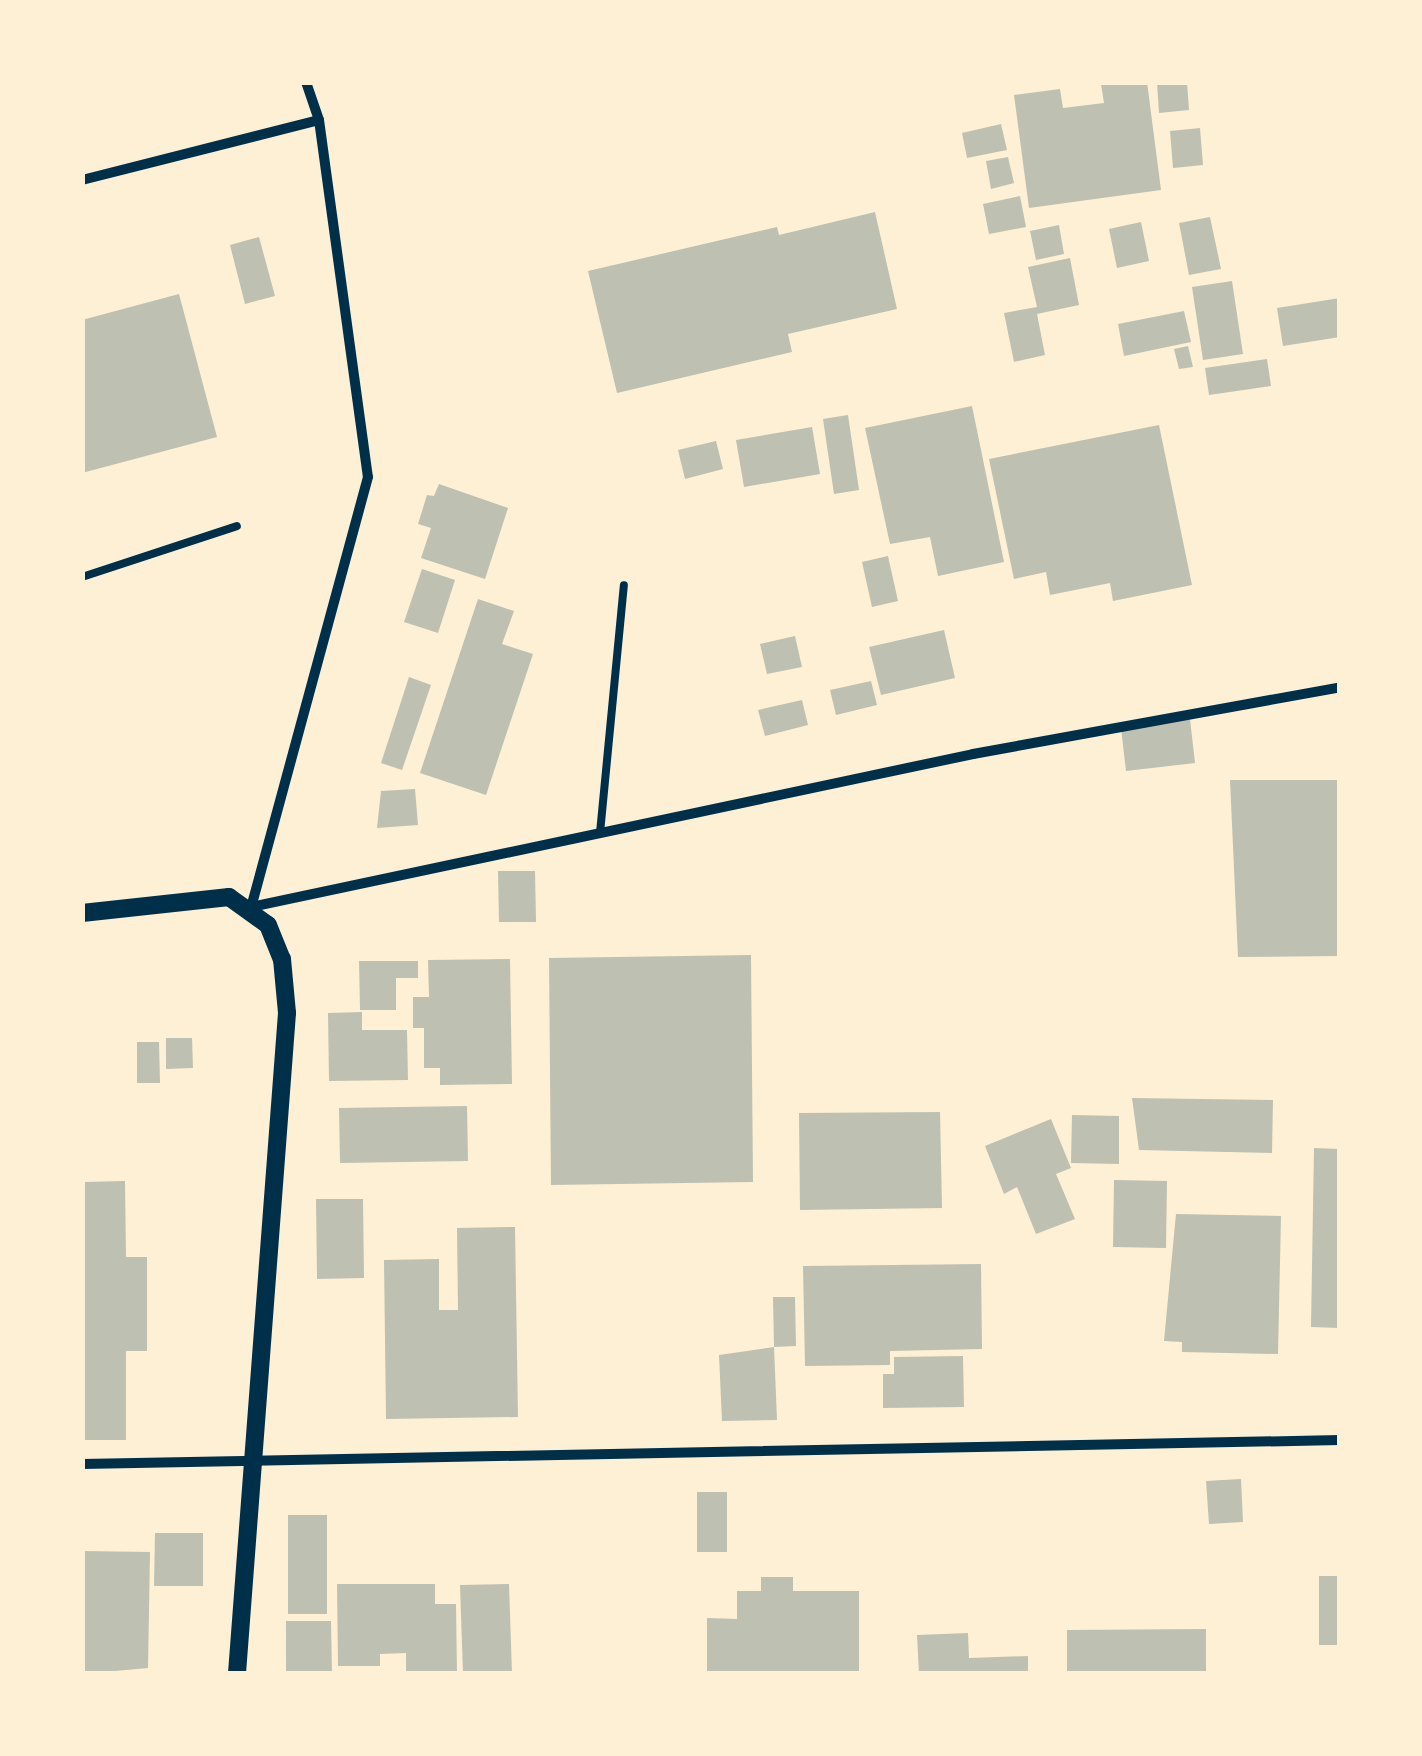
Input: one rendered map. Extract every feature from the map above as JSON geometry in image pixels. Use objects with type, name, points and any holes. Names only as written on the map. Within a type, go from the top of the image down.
[{"type":"street","points":[[250,908],[368,477],[319,120],[306,82]]},
{"type":"street","points":[[82,180],[319,120]]},
{"type":"street","points":[[250,908],[972,754],[1340,687]]},
{"type":"street","points":[[82,914],[197,896],[229,897],[250,908],[268,925],[282,959],[287,1013],[250,1460],[237,1674]]},
{"type":"street","points":[[82,1464],[1340,1440]]},
{"type":"lane","points":[[82,577],[236,526]]},
{"type":"lane","points":[[600,833],[624,584]]},
{"type":"building","points":[[1147,82],[1161,190],[1029,208],[1014,95],[1060,89],[1063,108],[1104,103],[1101,84]]},
{"type":"building","points":[[1157,82],[1187,82],[1189,110],[1159,113]]},
{"type":"building","points":[[1001,124],[1007,150],[967,158],[962,133]]},
{"type":"building","points":[[1200,128],[1203,165],[1173,168],[1170,131]]},
{"type":"building","points":[[1008,157],[1014,183],[991,189],[986,161]]},
{"type":"building","points":[[1020,196],[1026,227],[989,234],[983,204]]},
{"type":"building","points":[[875,212],[897,309],[788,334],[792,352],[617,393],[588,271],[777,227],[779,235]]},
{"type":"building","points":[[1210,217],[1221,269],[1189,275],[1179,223]]},
{"type":"building","points":[[1141,222],[1149,261],[1117,268],[1109,229]]},
{"type":"building","points":[[1059,225],[1064,254],[1036,260],[1030,231]]},
{"type":"building","points":[[259,237],[275,296],[245,304],[230,245]]},
{"type":"building","points":[[1070,258],[1079,305],[1037,314],[1045,355],[1014,362],[1004,313],[1037,307],[1028,267]]},
{"type":"building","points":[[1232,281],[1243,354],[1203,360],[1192,287]]},
{"type":"building","points":[[179,294],[217,437],[82,473],[82,320]]},
{"type":"building","points":[[1340,298],[1340,337],[1283,346],[1277,308]]},
{"type":"building","points":[[1184,311],[1191,342],[1124,356],[1118,324]]},
{"type":"building","points":[[1188,346],[1193,367],[1179,369],[1174,349]]},
{"type":"building","points":[[1267,359],[1271,386],[1209,395],[1205,368]]},
{"type":"building","points":[[972,406],[1004,562],[938,576],[930,537],[890,544],[865,428]]},
{"type":"building","points":[[848,415],[859,490],[834,494],[823,419]]},
{"type":"building","points":[[1159,425],[1192,585],[1113,601],[1110,583],[1050,595],[1046,572],[1014,579],[989,459]]},
{"type":"building","points":[[812,427],[820,474],[744,487],[736,440]]},
{"type":"building","points":[[716,441],[723,469],[685,479],[678,450]]},
{"type":"building","points":[[439,484],[508,508],[485,579],[421,558],[431,528],[418,524],[427,495],[434,496]]},
{"type":"building","points":[[888,556],[898,601],[872,607],[862,562]]},
{"type":"building","points":[[422,569],[455,580],[438,633],[404,622]]},
{"type":"building","points":[[478,599],[514,611],[502,644],[533,654],[486,795],[420,773]]},
{"type":"building","points":[[944,630],[955,678],[881,695],[869,647]]},
{"type":"building","points":[[795,636],[802,667],[767,674],[760,644]]},
{"type":"building","points":[[409,677],[431,685],[402,770],[381,763]]},
{"type":"building","points":[[871,681],[877,705],[836,715],[830,690]]},
{"type":"building","points":[[802,700],[808,725],[765,736],[758,710]]},
{"type":"building","points":[[1190,719],[1195,763],[1126,771],[1121,728]]},
{"type":"building","points":[[1230,780],[1340,780],[1340,956],[1238,957]]},
{"type":"building","points":[[415,789],[418,825],[377,828],[381,791]]},
{"type":"building","points":[[498,871],[535,871],[536,922],[499,922]]},
{"type":"building","points":[[751,955],[753,1182],[551,1185],[549,958]]},
{"type":"building","points":[[510,959],[512,1084],[440,1085],[440,1068],[424,1068],[424,1028],[413,1028],[413,997],[429,997],[428,960]]},
{"type":"building","points":[[359,961],[418,961],[418,978],[396,978],[396,1010],[360,1010]]},
{"type":"building","points":[[362,1012],[362,1030],[407,1030],[408,1080],[329,1081],[328,1013]]},
{"type":"building","points":[[166,1038],[192,1038],[193,1068],[166,1069]]},
{"type":"building","points":[[137,1042],[159,1042],[160,1083],[137,1083]]},
{"type":"building","points":[[1132,1098],[1273,1100],[1272,1153],[1139,1150]]},
{"type":"building","points":[[467,1106],[468,1161],[340,1163],[339,1108]]},
{"type":"building","points":[[940,1112],[942,1208],[800,1210],[799,1113]]},
{"type":"building","points":[[1072,1115],[1119,1116],[1119,1164],[1071,1163]]},
{"type":"building","points":[[1051,1119],[1071,1168],[1056,1174],[1075,1219],[1036,1234],[1017,1187],[1004,1194],[985,1146]]},
{"type":"building","points":[[1314,1148],[1340,1149],[1340,1328],[1311,1327]]},
{"type":"building","points":[[1114,1180],[1167,1181],[1166,1248],[1113,1247]]},
{"type":"building","points":[[125,1181],[126,1257],[147,1257],[147,1351],[126,1351],[126,1440],[82,1440],[82,1182]]},
{"type":"building","points":[[316,1199],[363,1199],[364,1278],[317,1279]]},
{"type":"building","points":[[1176,1214],[1281,1216],[1278,1354],[1182,1352],[1182,1342],[1164,1341]]},
{"type":"building","points":[[515,1227],[518,1417],[386,1419],[384,1260],[439,1259],[439,1310],[458,1310],[457,1228]]},
{"type":"building","points":[[981,1264],[982,1349],[890,1351],[890,1365],[805,1366],[803,1266]]},
{"type":"building","points":[[773,1297],[795,1297],[796,1346],[774,1347]]},
{"type":"building","points":[[774,1347],[777,1420],[722,1421],[719,1355]]},
{"type":"building","points":[[963,1356],[964,1407],[883,1408],[883,1374],[894,1374],[894,1357]]},
{"type":"building","points":[[1241,1479],[1243,1522],[1209,1524],[1206,1481]]},
{"type":"building","points":[[697,1492],[727,1492],[727,1552],[697,1552]]},
{"type":"building","points":[[288,1515],[327,1515],[327,1614],[288,1614]]},
{"type":"building","points":[[155,1533],[203,1533],[203,1586],[154,1586]]},
{"type":"building","points":[[82,1551],[150,1552],[148,1668],[82,1674]]},
{"type":"building","points":[[1319,1576],[1340,1576],[1340,1645],[1319,1645]]},
{"type":"building","points":[[761,1577],[793,1577],[793,1591],[859,1591],[859,1674],[707,1674],[707,1618],[737,1619],[737,1591],[761,1591]]},
{"type":"building","points":[[337,1584],[435,1584],[435,1604],[456,1604],[457,1674],[406,1674],[406,1653],[380,1654],[380,1666],[338,1666]]},
{"type":"building","points":[[509,1584],[512,1674],[463,1674],[460,1585]]},
{"type":"building","points":[[286,1621],[331,1621],[332,1674],[286,1674]]},
{"type":"building","points":[[1206,1629],[1206,1674],[1067,1674],[1067,1630]]},
{"type":"building","points":[[968,1633],[969,1658],[1028,1656],[1028,1674],[919,1674],[917,1635]]}]
